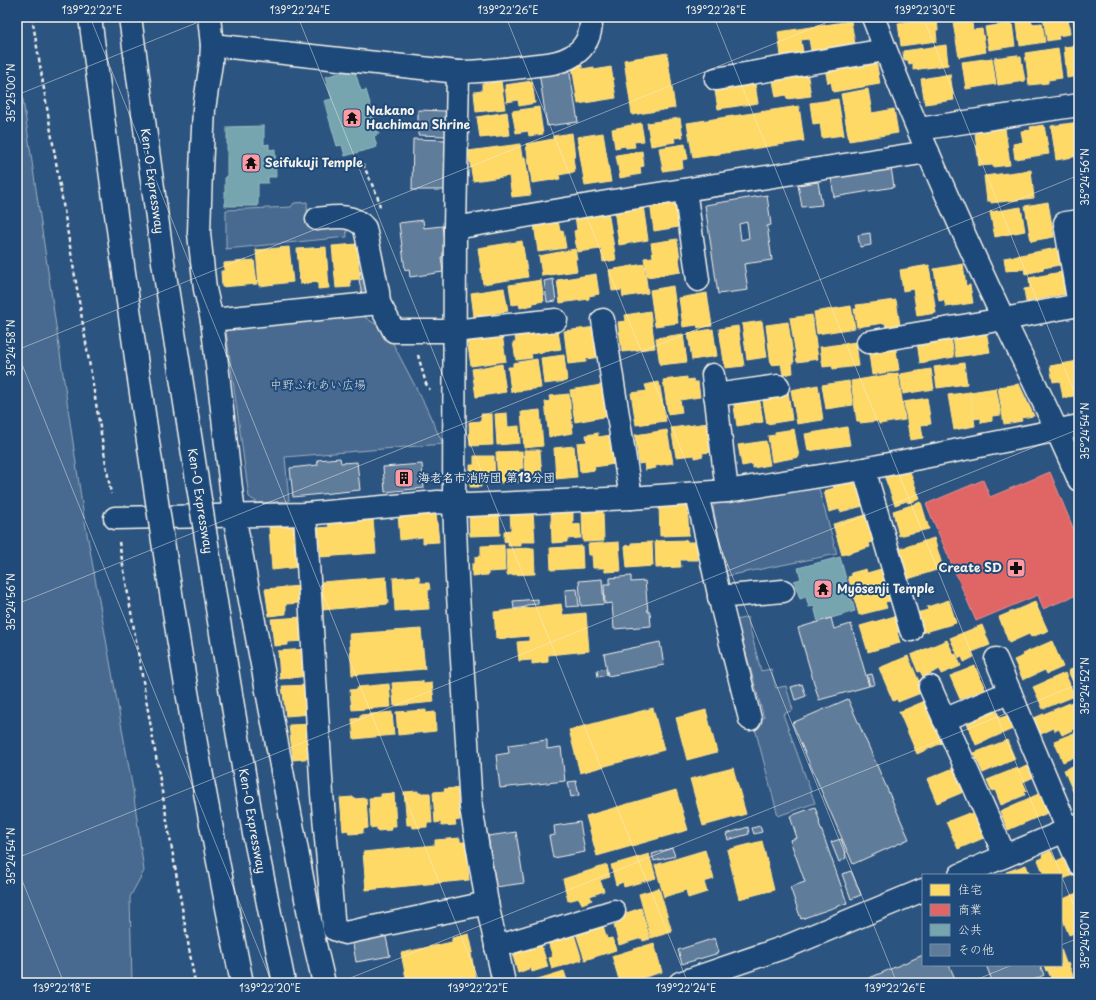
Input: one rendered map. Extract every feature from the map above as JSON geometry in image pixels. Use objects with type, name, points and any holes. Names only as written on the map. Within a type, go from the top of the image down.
[{"type":"main road","points":[[90,17],[123,271],[176,626],[214,845],[242,983]]},
{"type":"main road","name":"Ken-O Expressway","points":[[130,17],[163,262],[219,621],[254,834],[284,983]]},
{"type":"main road","points":[[209,17],[212,45],[211,64],[204,109],[200,170],[199,233],[205,289],[212,320],[234,515],[310,920],[324,983]]},
{"type":"main road","points":[[212,45],[458,72],[480,72],[558,62],[572,56],[585,45],[592,28],[590,17]]},
{"type":"main road","points":[[873,17],[928,152],[1004,320],[1058,430],[1079,480]]},
{"type":"main road","points":[[716,79],[886,50]]},
{"type":"main road","points":[[458,72],[454,331],[454,502],[471,807],[487,903],[504,983]]},
{"type":"main road","points":[[919,129],[1079,105]]},
{"type":"main road","points":[[455,228],[928,152]]},
{"type":"main road","points":[[685,190],[698,280]]},
{"type":"main road","points":[[317,219],[349,217],[360,222],[365,228],[379,303],[394,331],[454,331],[556,320]]},
{"type":"main road","points":[[868,342],[1004,320],[1079,305],[1065,223],[1079,221]]},
{"type":"main road","points":[[212,320],[379,303]]},
{"type":"main road","points":[[603,320],[631,498]]},
{"type":"main road","points":[[727,491],[714,385],[778,386]]},
{"type":"main road","points":[[115,518],[305,514],[438,502],[468,504],[697,494],[727,491],[864,469],[1079,426]]},
{"type":"main road","points":[[864,469],[911,630]]},
{"type":"main road","points":[[697,494],[719,596],[750,719]]},
{"type":"main road","points":[[305,514],[322,794],[334,929],[345,933],[487,903]]},
{"type":"main road","points":[[719,596],[783,592]]},
{"type":"main road","points":[[996,659],[1071,829],[1079,864]]},
{"type":"main road","points":[[930,687],[1005,856]]},
{"type":"main road","points":[[944,720],[1010,692]]},
{"type":"main road","points":[[962,874],[1071,829]]},
{"type":"main road","points":[[680,983],[788,946],[922,890]]},
{"type":"main road","points":[[496,947],[614,910]]},
{"type":"green space","points":[[17,59],[83,511],[133,790],[144,871],[130,897],[132,983],[17,983]]},
{"type":"green space","points":[[307,202],[308,226],[346,222],[347,237],[226,249],[226,210],[291,207],[294,203]]},
{"type":"green space","name":"中野ふれあい広場","points":[[357,312],[383,329],[389,336],[424,403],[443,444],[285,457],[289,501],[258,503],[249,497],[226,331],[233,323]]},
{"type":"green space","points":[[817,482],[837,554],[727,576],[713,507],[718,500]]},
{"type":"green space","points":[[747,617],[761,671],[771,669],[776,688],[786,686],[793,710],[783,714],[815,803],[778,816],[753,721],[764,718],[737,620]]},
{"type":"building: 住宅","points":[[937,17],[937,41],[901,46],[898,23]]},
{"type":"building: 住宅","points":[[1016,17],[1031,17],[1032,24],[1042,23],[1045,42],[1020,46]]},
{"type":"building: 住宅","points":[[1043,17],[1068,17],[1070,34],[1058,36],[1059,39],[1047,41]]},
{"type":"building: 住宅","points":[[1073,17],[1079,17],[1079,41],[1076,41]]},
{"type":"building: 住宅","points":[[968,20],[969,24],[972,23],[973,30],[982,29],[986,52],[959,57],[953,23]]},
{"type":"building: 住宅","points":[[851,21],[855,44],[811,51],[809,39],[801,40],[803,52],[781,56],[778,32]]},
{"type":"building: 住宅","points":[[1012,23],[1015,46],[989,50],[985,27]]},
{"type":"building: 住宅","points":[[946,45],[948,65],[913,70],[913,63],[909,64],[908,60],[904,60],[903,51]]},
{"type":"building: 住宅","points":[[1079,45],[1079,76],[1067,78],[1064,47]]},
{"type":"building: 住宅","points":[[1058,48],[1062,78],[1048,80],[1048,83],[1029,85],[1025,53]]},
{"type":"building: 住宅","points":[[667,53],[675,108],[632,115],[624,60]]},
{"type":"building: 住宅","points":[[1017,55],[1018,57],[1021,57],[1025,81],[998,85],[994,58]]},
{"type":"building: 住宅","points":[[992,58],[996,84],[966,89],[962,62]]},
{"type":"building: 住宅","points":[[876,60],[880,84],[833,92],[831,82],[828,83],[825,69]]},
{"type":"building: 住宅","points":[[582,65],[582,69],[594,67],[594,70],[611,67],[616,98],[578,104],[572,66]]},
{"type":"building: 住宅","points":[[807,71],[811,96],[787,99],[786,95],[776,97],[772,76]]},
{"type":"building: 住宅","points":[[950,74],[954,100],[925,104],[921,79]]},
{"type":"building: 住宅","points":[[754,78],[758,103],[718,109],[714,85]]},
{"type":"building: 住宅","points":[[501,81],[505,109],[476,112],[474,92],[482,91],[482,84]]},
{"type":"building: 住宅","points":[[532,81],[535,103],[519,106],[518,100],[507,102],[505,85]]},
{"type":"building: 住宅","points":[[868,89],[872,113],[894,109],[898,133],[849,141],[841,94]]},
{"type":"building: 住宅","points":[[838,99],[844,135],[822,138],[820,123],[813,124],[810,103]]},
{"type":"building: 住宅","points":[[799,106],[804,141],[693,158],[687,123]]},
{"type":"building: 住宅","points":[[539,107],[543,134],[529,136],[528,131],[516,133],[512,111]]},
{"type":"building: 住宅","points":[[507,112],[510,135],[480,138],[477,117]]},
{"type":"building: 住宅","points":[[680,118],[683,137],[674,138],[675,142],[651,146],[647,123]]},
{"type":"building: 住宅","points":[[1079,122],[1079,156],[1056,160],[1051,126]]},
{"type":"building: 住宅","points":[[641,123],[644,141],[634,142],[635,147],[626,148],[625,146],[615,148],[612,129]]},
{"type":"building: 住宅","points":[[1044,125],[1049,154],[1015,159],[1013,144],[1023,142],[1021,131],[1031,130],[1030,127]]},
{"type":"building: 住宅","points":[[1005,128],[1010,165],[993,167],[993,165],[979,166],[975,133]]},
{"type":"building: 住宅","points":[[572,133],[575,172],[559,175],[560,179],[532,183],[526,144],[553,139],[553,136]]},
{"type":"building: 住宅","points":[[603,133],[611,182],[585,186],[577,137]]},
{"type":"building: 住宅","points":[[520,144],[522,157],[525,157],[531,195],[512,197],[509,176],[473,181],[468,151]]},
{"type":"building: 住宅","points":[[685,144],[688,159],[682,160],[683,168],[663,171],[659,148]]},
{"type":"building: 住宅","points":[[642,151],[644,166],[640,167],[641,174],[620,178],[616,155]]},
{"type":"building: 住宅","points":[[1031,170],[1034,198],[991,203],[991,201],[987,201],[984,176]]},
{"type":"building: 住宅","points":[[675,199],[679,227],[654,231],[650,203]]},
{"type":"building: 住宅","points":[[1048,202],[1054,237],[1031,241],[1025,206]]},
{"type":"building: 住宅","points":[[643,205],[648,240],[619,245],[614,209]]},
{"type":"building: 住宅","points":[[1021,207],[1025,231],[995,237],[990,212]]},
{"type":"building: 住宅","points":[[608,211],[616,260],[603,262],[601,249],[577,252],[574,231],[577,230],[575,216]]},
{"type":"building: 住宅","points":[[558,220],[560,231],[563,230],[566,248],[538,252],[534,224]]},
{"type":"building: 住宅","points":[[677,239],[681,272],[647,277],[644,258],[653,257],[651,243]]},
{"type":"building: 住宅","points":[[522,241],[528,277],[483,284],[478,248]]},
{"type":"building: 住宅","points":[[357,244],[360,279],[350,280],[351,287],[336,288],[332,246]]},
{"type":"building: 住宅","points":[[289,247],[293,282],[259,286],[256,250]]},
{"type":"building: 住宅","points":[[326,247],[329,288],[318,289],[318,282],[300,284],[297,249]]},
{"type":"building: 住宅","points":[[1057,248],[1060,265],[1043,268],[1043,270],[1025,274],[1024,269],[1006,271],[1004,258]]},
{"type":"building: 住宅","points":[[575,249],[577,271],[542,276],[539,256]]},
{"type":"building: 住宅","points":[[254,260],[257,284],[222,287],[221,271],[224,271],[224,263]]},
{"type":"building: 住宅","points":[[644,264],[648,293],[623,297],[622,290],[612,291],[609,270]]},
{"type":"building: 住宅","points":[[963,264],[966,286],[970,285],[973,303],[946,307],[944,300],[939,301],[934,269]]},
{"type":"building: 住宅","points":[[929,265],[936,313],[917,316],[913,289],[903,291],[900,270]]},
{"type":"building: 住宅","points":[[1061,272],[1065,294],[1026,302],[1024,289],[1030,288],[1029,278]]},
{"type":"building: 住宅","points":[[596,274],[599,294],[589,296],[589,299],[560,303],[557,280]]},
{"type":"building: 住宅","points":[[541,280],[544,301],[520,308],[519,304],[512,305],[509,285]]},
{"type":"building: 住宅","points":[[673,286],[678,323],[655,326],[650,290]]},
{"type":"building: 住宅","points":[[504,288],[508,311],[474,317],[471,293]]},
{"type":"building: 住宅","points":[[707,293],[712,326],[698,328],[697,325],[683,327],[679,298]]},
{"type":"building: 住宅","points":[[896,300],[900,325],[886,327],[885,323],[857,327],[854,309],[857,309],[856,305]]},
{"type":"building: 住宅","points":[[851,306],[855,328],[817,334],[814,312]]},
{"type":"building: 住宅","points":[[650,311],[655,348],[622,352],[618,322],[626,321],[625,315]]},
{"type":"building: 住宅","points":[[812,315],[818,359],[797,362],[790,318]]},
{"type":"building: 住宅","points":[[762,321],[767,357],[747,360],[742,324]]},
{"type":"building: 住宅","points":[[788,322],[794,362],[792,362],[793,373],[783,375],[781,364],[771,365],[766,325]]},
{"type":"building: 住宅","points":[[557,325],[561,349],[531,354],[532,358],[516,360],[513,342],[516,342],[515,337],[522,336],[522,331]]},
{"type":"building: 住宅","points":[[738,326],[744,366],[725,368],[719,329]]},
{"type":"building: 住宅","points":[[596,327],[600,357],[586,359],[586,362],[568,364],[564,331]]},
{"type":"building: 住宅","points":[[713,329],[717,356],[692,360],[688,333]]},
{"type":"building: 住宅","points":[[986,331],[990,352],[956,357],[953,337]]},
{"type":"building: 住宅","points":[[502,334],[506,361],[471,366],[467,339]]},
{"type":"building: 住宅","points":[[683,334],[687,362],[660,365],[656,338]]},
{"type":"building: 住宅","points":[[951,337],[954,357],[920,363],[917,342]]},
{"type":"building: 住宅","points":[[856,342],[859,366],[833,369],[832,366],[823,367],[820,347]]},
{"type":"building: 住宅","points":[[895,343],[899,370],[872,375],[868,347]]},
{"type":"building: 住宅","points":[[564,355],[567,381],[544,384],[541,358]]},
{"type":"building: 住宅","points":[[537,359],[541,388],[511,392],[508,367],[513,367],[513,363]]},
{"type":"building: 住宅","points":[[1078,361],[1079,395],[1063,398],[1060,381],[1053,382],[1050,366]]},
{"type":"building: 住宅","points":[[964,363],[967,384],[937,388],[934,367]]},
{"type":"building: 住宅","points":[[502,364],[506,392],[476,397],[472,369]]},
{"type":"building: 住宅","points":[[931,369],[934,389],[903,394],[900,374]]},
{"type":"building: 住宅","points":[[898,373],[905,420],[879,424],[878,421],[857,422],[851,381]]},
{"type":"building: 住宅","points":[[687,377],[687,380],[693,379],[694,382],[698,382],[700,397],[680,400],[682,412],[668,414],[663,380]]},
{"type":"building: 住宅","points":[[849,381],[853,405],[826,409],[822,385]]},
{"type":"building: 住宅","points":[[659,382],[666,421],[636,425],[631,393],[647,391],[645,385]]},
{"type":"building: 住宅","points":[[1019,384],[1034,416],[1021,418],[1022,421],[1004,424],[998,387]]},
{"type":"building: 住宅","points":[[601,385],[602,390],[605,390],[609,416],[575,422],[570,390]]},
{"type":"building: 住宅","points":[[818,385],[823,420],[797,424],[791,390]]},
{"type":"building: 住宅","points":[[996,388],[1001,415],[992,416],[992,421],[981,423],[981,418],[974,419],[970,392]]},
{"type":"building: 住宅","points":[[788,391],[792,420],[767,424],[762,395]]},
{"type":"building: 住宅","points":[[970,392],[975,426],[954,430],[948,395]]},
{"type":"building: 住宅","points":[[569,394],[573,433],[549,437],[545,402],[550,401],[549,396]]},
{"type":"building: 住宅","points":[[759,396],[763,422],[737,426],[733,400]]},
{"type":"building: 住宅","points":[[927,398],[931,424],[921,425],[923,438],[910,440],[904,402]]},
{"type":"building: 住宅","points":[[540,410],[543,446],[524,448],[521,412]]},
{"type":"building: 住宅","points":[[507,413],[508,427],[519,426],[520,443],[497,445],[495,414]]},
{"type":"building: 住宅","points":[[481,414],[492,414],[493,445],[470,446],[469,422],[481,421]]},
{"type":"building: 住宅","points":[[708,423],[712,452],[702,453],[703,456],[695,458],[695,455],[676,457],[671,428]]},
{"type":"building: 住宅","points":[[847,427],[850,445],[808,451],[805,434]]},
{"type":"building: 住宅","points":[[794,429],[799,457],[772,462],[768,436],[775,435],[775,432]]},
{"type":"building: 住宅","points":[[667,430],[673,463],[655,466],[656,468],[645,470],[644,463],[639,464],[635,435]]},
{"type":"building: 住宅","points":[[598,433],[598,437],[611,435],[615,464],[594,467],[595,470],[580,472],[577,443],[587,442],[586,435]]},
{"type":"building: 住宅","points":[[766,441],[770,465],[753,468],[753,464],[742,466],[738,445]]},
{"type":"building: 住宅","points":[[574,446],[577,477],[556,479],[554,448]]},
{"type":"building: 住宅","points":[[524,450],[540,450],[542,477],[525,478]]},
{"type":"building: 住宅","points":[[522,451],[523,468],[519,469],[520,482],[498,483],[496,452]]},
{"type":"building: 住宅","points":[[474,456],[494,456],[495,483],[481,483],[481,487],[470,487],[470,465],[474,465]]},
{"type":"building: 住宅","points":[[909,469],[920,499],[895,505],[885,478]]},
{"type":"building: 住宅","points":[[853,480],[855,485],[857,484],[863,506],[840,512],[840,509],[829,512],[824,491],[834,488],[833,485]]},
{"type":"building: 住宅","points":[[921,502],[929,529],[899,536],[893,511]]},
{"type":"building: 住宅","points":[[687,504],[689,535],[660,536],[659,506]]},
{"type":"building: 住宅","points":[[533,511],[535,542],[521,542],[521,546],[508,546],[508,541],[504,542],[504,531],[511,530],[510,512]]},
{"type":"building: 住宅","points":[[573,511],[573,525],[580,524],[581,538],[567,539],[567,542],[552,543],[551,512]]},
{"type":"building: 住宅","points":[[603,511],[604,541],[583,542],[582,512]]},
{"type":"building: 住宅","points":[[436,512],[439,542],[423,543],[423,537],[400,540],[398,515]]},
{"type":"building: 住宅","points":[[499,513],[500,535],[470,536],[469,514]]},
{"type":"building: 住宅","points":[[866,515],[874,542],[869,543],[870,547],[842,555],[833,524]]},
{"type":"building: 住宅","points":[[373,519],[376,553],[321,557],[318,528],[329,527],[328,522]]},
{"type":"building: 住宅","points":[[297,525],[300,567],[272,570],[269,527]]},
{"type":"building: 住宅","points":[[934,538],[943,568],[908,579],[899,549]]},
{"type":"building: 住宅","points":[[687,540],[687,542],[697,542],[698,560],[680,560],[681,567],[656,568],[655,541]]},
{"type":"building: 住宅","points":[[619,542],[621,571],[605,572],[604,568],[593,568],[592,555],[589,555],[588,544]]},
{"type":"building: 住宅","points":[[652,542],[653,566],[627,568],[625,546],[632,545],[631,543]]},
{"type":"building: 住宅","points":[[504,545],[505,571],[488,572],[488,575],[472,576],[472,564],[475,564],[475,557],[481,556],[481,546]]},
{"type":"building: 住宅","points":[[582,546],[583,568],[551,570],[550,548]]},
{"type":"building: 住宅","points":[[534,548],[535,574],[507,575],[506,549]]},
{"type":"building: 住宅","points":[[866,569],[867,573],[881,569],[890,601],[885,602],[887,608],[859,615],[848,577],[852,576],[851,573]]},
{"type":"building: 住宅","points":[[419,576],[420,583],[429,583],[429,609],[395,611],[393,578]]},
{"type":"building: 住宅","points":[[386,577],[388,604],[323,610],[321,582]]},
{"type":"building: 住宅","points":[[300,586],[302,603],[286,604],[286,614],[269,616],[265,589]]},
{"type":"building: 住宅","points":[[949,600],[956,623],[922,633],[916,613],[928,610],[927,607]]},
{"type":"building: 住宅","points":[[1035,602],[1048,631],[1031,637],[1029,634],[1009,643],[999,617]]},
{"type":"building: 住宅","points":[[561,604],[563,615],[586,613],[589,651],[548,655],[548,662],[532,664],[532,660],[519,661],[517,642],[529,641],[529,636],[496,639],[494,612]]},
{"type":"building: 住宅","points":[[895,616],[900,643],[868,652],[860,626]]},
{"type":"building: 住宅","points":[[303,617],[305,641],[288,642],[288,645],[274,646],[271,619]]},
{"type":"building: 住宅","points":[[982,625],[990,645],[972,652],[974,657],[964,662],[962,657],[959,658],[950,638]]},
{"type":"building: 住宅","points":[[421,629],[425,669],[352,675],[349,634]]},
{"type":"building: 住宅","points":[[947,640],[954,655],[956,654],[961,666],[941,674],[940,669],[923,677],[920,671],[918,672],[911,655]]},
{"type":"building: 住宅","points":[[1052,641],[1063,667],[1047,674],[1045,670],[1023,680],[1014,660],[1023,656],[1022,654]]},
{"type":"building: 住宅","points":[[307,649],[309,676],[280,679],[278,651]]},
{"type":"building: 住宅","points":[[908,656],[920,684],[918,686],[921,693],[898,702],[897,699],[893,701],[879,668]]},
{"type":"building: 住宅","points":[[975,666],[985,689],[960,699],[950,676]]},
{"type":"building: 住宅","points":[[1079,666],[1079,695],[1068,671]]},
{"type":"building: 住宅","points":[[1065,673],[1075,696],[1043,709],[1033,687]]},
{"type":"building: 住宅","points":[[423,681],[423,684],[432,683],[434,702],[394,706],[392,683]]},
{"type":"building: 住宅","points":[[389,684],[391,707],[352,710],[350,690],[358,689],[358,687]]},
{"type":"building: 住宅","points":[[310,685],[312,714],[286,716],[282,686]]},
{"type":"building: 住宅","points":[[1077,700],[1079,705],[1079,727],[1062,735],[1059,729],[1055,731],[1054,728],[1041,734],[1034,718]]},
{"type":"building: 住宅","points":[[925,701],[944,742],[917,754],[899,712]]},
{"type":"building: 住宅","points":[[653,708],[664,750],[580,773],[569,730]]},
{"type":"building: 住宅","points":[[426,710],[426,713],[435,712],[436,731],[398,735],[396,712]]},
{"type":"building: 住宅","points":[[706,710],[717,752],[687,760],[676,718]]},
{"type":"building: 住宅","points":[[996,710],[1000,718],[1009,715],[1015,728],[976,745],[967,723],[972,721],[971,719]]},
{"type":"building: 住宅","points":[[392,712],[394,735],[354,739],[352,719],[360,718],[360,715]]},
{"type":"building: 住宅","points":[[312,724],[314,758],[293,760],[289,725]]},
{"type":"building: 住宅","points":[[1079,731],[1079,755],[1063,762],[1054,741]]},
{"type":"building: 住宅","points":[[1007,740],[1015,759],[983,773],[974,753]]},
{"type":"building: 住宅","points":[[1079,763],[1079,794],[1075,796],[1064,770]]},
{"type":"building: 住宅","points":[[1031,764],[1036,776],[1023,782],[1027,791],[1024,792],[1025,795],[1001,805],[995,790],[992,791],[987,780]]},
{"type":"building: 住宅","points":[[956,767],[966,791],[937,803],[927,779]]},
{"type":"building: 住宅","points":[[733,768],[746,814],[703,826],[690,779]]},
{"type":"building: 住宅","points":[[457,788],[460,820],[455,821],[456,825],[441,826],[441,822],[435,823],[433,792]]},
{"type":"building: 住宅","points":[[676,790],[688,830],[597,856],[586,816]]},
{"type":"building: 住宅","points":[[418,791],[418,793],[430,793],[432,823],[427,823],[427,827],[413,828],[412,825],[407,825],[404,792]]},
{"type":"building: 住宅","points":[[1043,792],[1052,811],[1008,830],[1000,811]]},
{"type":"building: 住宅","points":[[394,793],[396,826],[391,826],[391,830],[377,831],[377,827],[371,828],[369,798],[381,797],[381,794]]},
{"type":"building: 住宅","points":[[353,797],[354,799],[366,798],[368,828],[363,829],[363,833],[349,834],[348,830],[343,831],[340,798]]},
{"type":"building: 住宅","points":[[969,813],[970,815],[976,813],[986,837],[958,849],[946,822]]},
{"type":"building: 住宅","points":[[460,838],[460,842],[466,842],[469,880],[366,890],[363,852],[435,845],[435,840]]},
{"type":"building: 住宅","points":[[762,841],[774,890],[739,899],[727,850]]},
{"type":"building: 住宅","points":[[705,850],[714,879],[704,882],[707,892],[688,898],[686,890],[664,897],[655,865]]},
{"type":"building: 住宅","points":[[1051,851],[1056,861],[1065,857],[1073,875],[1062,880],[1062,874],[1044,874],[1038,860],[1043,858],[1042,855]]},
{"type":"building: 住宅","points":[[649,854],[656,878],[624,887],[623,882],[616,885],[611,865]]},
{"type":"building: 住宅","points":[[607,865],[610,877],[600,880],[604,891],[590,896],[592,900],[582,904],[579,898],[568,901],[563,879]]},
{"type":"building: 住宅","points":[[1026,865],[1030,874],[1007,874],[1006,872]]},
{"type":"building: 住宅","points":[[659,888],[672,932],[651,938],[639,894]]},
{"type":"building: 住宅","points":[[1079,892],[1079,931],[1069,935],[1062,918],[1062,900]]},
{"type":"building: 住宅","points":[[641,908],[650,939],[643,941],[642,938],[619,945],[614,925],[619,923],[618,920],[627,915],[626,913]]},
{"type":"building: 住宅","points":[[602,922],[607,939],[612,938],[616,950],[585,960],[575,930]]},
{"type":"building: 住宅","points":[[573,931],[582,960],[552,969],[549,958],[553,957],[547,939]]},
{"type":"building: 住宅","points":[[469,934],[473,952],[471,953],[476,981],[466,983],[407,983],[401,953],[452,942],[452,938]]},
{"type":"building: 住宅","points":[[540,941],[548,967],[532,972],[531,968],[518,973],[513,956],[515,955],[514,949]]},
{"type":"building: 住宅","points":[[654,943],[662,972],[626,983],[620,983],[612,956]]},
{"type":"building: 住宅","points":[[1062,952],[1066,963],[1062,965]]},
{"type":"building: 住宅","points":[[1068,963],[1076,983],[1053,983],[1048,971]]},
{"type":"building: 住宅","points":[[1044,966],[1058,966],[1046,971]]},
{"type":"building: 住宅","points":[[564,971],[568,983],[525,983]]},
{"type":"building: 商業","name":"Create SD","points":[[1050,472],[1079,542],[1079,594],[1043,609],[1038,595],[976,621],[926,504],[983,480],[990,497]]},
{"type":"building: 公共","name":"Nakano Hachiman Shrine","points":[[354,69],[361,91],[366,90],[379,134],[374,136],[377,147],[345,156],[342,145],[337,146],[324,101],[332,99],[325,77]]},
{"type":"building: 公共","name":"Seifukuji Temple","points":[[264,126],[264,145],[269,144],[269,150],[275,149],[276,177],[268,177],[268,183],[258,183],[258,206],[225,206],[225,177],[227,177],[227,127]]},
{"type":"building: 公共","name":"Myōsenji Temple","points":[[840,557],[855,611],[818,622],[814,606],[809,607],[806,597],[800,599],[794,581],[801,579],[798,568]]},
{"type":"building: その他","points":[[569,68],[578,122],[547,126],[539,72]]},
{"type":"building: その他","points":[[418,110],[446,111],[446,136],[418,135]]},
{"type":"building: その他","points":[[413,139],[446,140],[446,190],[412,190]]},
{"type":"building: その他","points":[[891,167],[894,187],[834,197],[831,177]]},
{"type":"building: その他","points":[[818,182],[822,205],[802,207],[798,185]]},
{"type":"building: その他","points":[[767,195],[771,225],[767,226],[772,260],[744,264],[748,290],[718,294],[705,205]],"holes":[[[747,222],[749,238],[741,240],[739,224]]]},
{"type":"building: その他","points":[[423,220],[424,228],[442,226],[446,257],[441,257],[443,272],[410,277],[409,269],[405,270],[399,223]]},
{"type":"building: その他","points":[[870,233],[871,245],[860,247],[858,235]]},
{"type":"building: その他","points":[[367,269],[373,292],[362,294],[359,280],[362,279],[360,271]]},
{"type":"building: その他","points":[[553,279],[556,301],[547,302],[544,281]]},
{"type":"building: その他","points":[[340,458],[341,463],[357,462],[360,490],[293,497],[290,468],[318,465],[317,460]]},
{"type":"building: その他","name":"海老名市消防団 第13分団","points":[[422,464],[424,488],[385,492],[383,467]]},
{"type":"building: その他","points":[[631,576],[631,582],[645,581],[651,626],[614,629],[612,603],[605,604],[604,584],[610,584],[610,578]]},
{"type":"building: その他","points":[[602,579],[604,604],[581,606],[579,581]]},
{"type":"building: その他","points":[[577,589],[579,606],[566,607],[565,590]]},
{"type":"building: その他","points":[[538,599],[538,604],[526,605],[526,607],[514,609],[513,601]]},
{"type":"building: その他","points":[[831,618],[834,629],[851,624],[869,686],[819,700],[798,628]]},
{"type":"building: その他","points":[[660,642],[664,665],[608,676],[604,654]]},
{"type":"building: その他","points":[[606,668],[607,675],[598,677],[597,670]]},
{"type":"building: その他","points":[[872,674],[875,684],[870,686],[867,675]]},
{"type":"building: その他","points":[[802,684],[806,696],[795,700],[791,687]]},
{"type":"building: その他","points":[[848,699],[909,839],[853,864],[792,723]]},
{"type":"building: その他","points":[[547,740],[547,749],[561,747],[565,781],[500,788],[496,755],[509,753],[508,745]]},
{"type":"building: その他","points":[[576,781],[579,795],[571,797],[568,782]]},
{"type":"building: その他","points":[[815,807],[820,822],[819,823],[847,903],[801,919],[790,887],[805,882],[790,840],[797,838],[790,816]]},
{"type":"building: その他","points":[[580,822],[585,852],[553,858],[549,836],[555,835],[554,826]]},
{"type":"building: その他","points":[[760,826],[762,832],[754,834],[752,828]]},
{"type":"building: その他","points":[[748,827],[749,834],[728,840],[726,834]]},
{"type":"building: その他","points":[[516,832],[524,883],[496,887],[488,836]]},
{"type":"building: その他","points":[[841,839],[846,853],[846,858],[839,862],[831,842]]},
{"type":"building: その他","points":[[672,848],[675,856],[654,861],[652,854]]},
{"type":"building: その他","points":[[851,871],[861,895],[851,899],[842,874]]},
{"type":"building: その他","points":[[385,932],[390,956],[356,962],[352,938]]},
{"type":"building: その他","points":[[715,938],[719,953],[682,964],[678,950]]},
{"type":"building: その他","points":[[922,955],[922,966],[949,966],[957,983],[858,983]]},
{"type":"building: その他","points":[[986,966],[1040,966],[1044,975],[1027,983],[993,983]]},
{"type":"place","name":"Nakano Hachiman Shrine","points":[[352,118]]},
{"type":"place","name":"Seifukuji Temple","points":[[251,163]]},
{"type":"place","name":"海老名市消防団 第13分団","points":[[404,478]]},
{"type":"place","name":"Create SD","points":[[1016,568]]},
{"type":"place","name":"Myōsenji Temple","points":[[823,589]]}]
